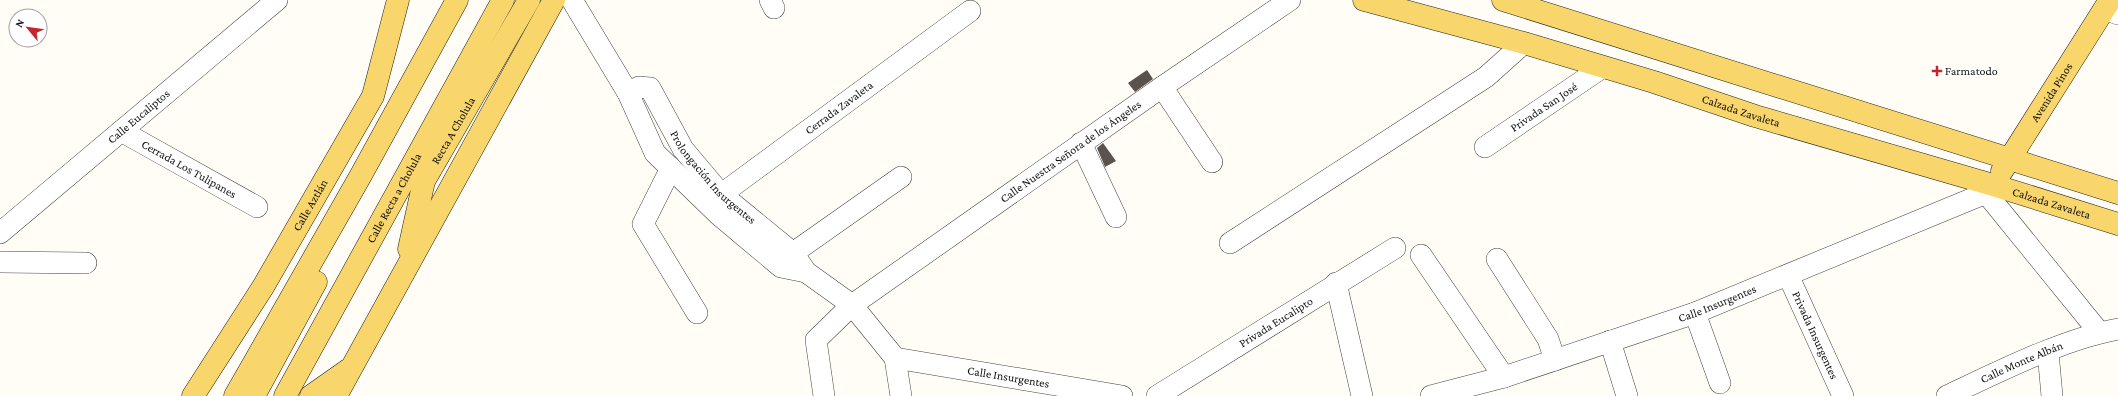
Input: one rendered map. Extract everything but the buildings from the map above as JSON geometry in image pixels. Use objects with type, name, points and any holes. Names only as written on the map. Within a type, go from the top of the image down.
[{"type":"main road","name":"Calle Aztlán","points":[[193,396],[263,287],[372,96],[398,0]]},
{"type":"main road","points":[[235,396],[258,353],[361,175],[457,0]]},
{"type":"main road","points":[[254,396],[469,0]]},
{"type":"main road","name":"Calle Recta a Cholula","points":[[285,396],[503,0]]},
{"type":"main road","name":"Recta A Cholula","points":[[404,271],[424,181],[529,0]]},
{"type":"main road","points":[[336,396],[554,0]]},
{"type":"main road","name":"Calzada Zavaleta","points":[[1364,0],[1524,43],[1989,189],[2118,224]]},
{"type":"main road","points":[[1503,0],[2118,193]]},
{"type":"main road","name":"Avenida Pinos","points":[[1989,189],[2111,8]]},
{"type":"main road","points":[[307,208],[361,175]]},
{"type":"main road","points":[[258,353],[263,287]]},
{"type":"main road","points":[[311,396],[352,368]]},
{"type":"street","name":"Calle Eucaliptos","points":[[0,233],[276,0]]},
{"type":"street","name":"Prolongación Insurgentes","points":[[572,0],[628,92],[655,153],[671,168],[793,253],[806,272],[852,305],[895,358]]},
{"type":"street","name":"Calle Nuestra Señora de los Ángeles","points":[[824,396],[816,340],[852,305],[1081,143],[1290,0]]},
{"type":"street","name":"Cerrada Zavaleta","points":[[714,199],[970,11]]},
{"type":"street","points":[[1230,243],[1486,77],[1524,43]]},
{"type":"street","name":"Privada San José","points":[[1485,147],[1603,67]]},
{"type":"street","name":"Prolongación Insurgentes","points":[[628,92],[639,87],[650,88],[683,149],[714,199],[781,267],[806,272]]},
{"type":"street","points":[[1162,87],[1212,162]]},
{"type":"street","name":"Cerrada Los Tulipanes","points":[[121,131],[257,207]]},
{"type":"street","points":[[1081,143],[1116,217]]},
{"type":"street","points":[[671,168],[643,224],[697,313]]},
{"type":"street","points":[[793,253],[901,177]]},
{"type":"street","points":[[1989,189],[2108,330]]},
{"type":"street","name":"Calle Insurgentes","points":[[1431,396],[1504,377],[1695,313],[1989,189]]},
{"type":"street","name":"Privada Eucalipto","points":[[1157,396],[1336,283],[1395,248]]},
{"type":"street","points":[[1421,255],[1504,377]]},
{"type":"street","points":[[1498,259],[1548,340],[1555,360]]},
{"type":"street","points":[[0,262],[86,263]]},
{"type":"street","name":"Privada Insurgentes","points":[[1788,275],[1842,396]]},
{"type":"street","points":[[1336,283],[1362,396]]},
{"type":"street","points":[[1695,313],[1720,383]]},
{"type":"street","name":"Calle Monte Albán","points":[[1947,396],[1995,373],[2108,330]]},
{"type":"street","points":[[1610,341],[1627,396]]},
{"type":"street","points":[[2048,352],[2052,396]]},
{"type":"street","points":[[895,358],[901,396]]},
{"type":"street","name":"Calle Insurgentes","points":[[895,358],[1122,396]]},
{"type":"place","name":"Farmatodo","points":[[1937,71]]}]
